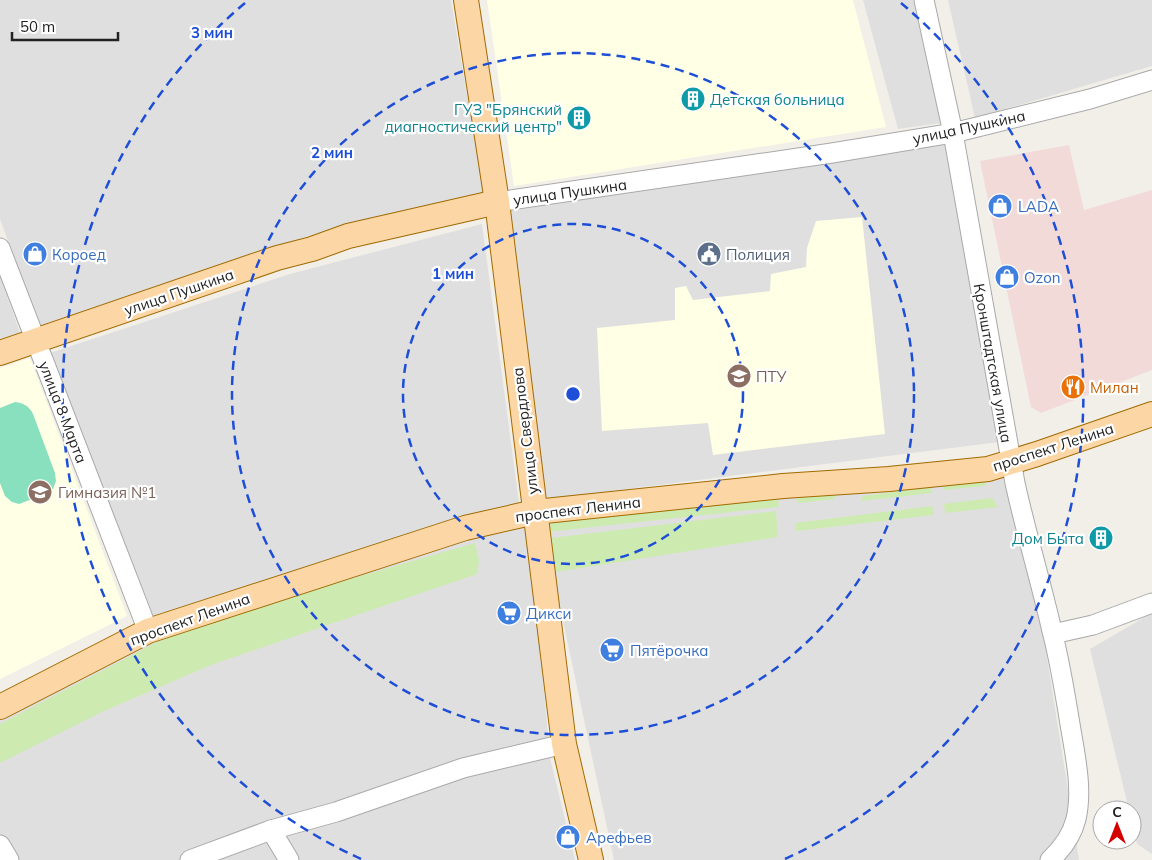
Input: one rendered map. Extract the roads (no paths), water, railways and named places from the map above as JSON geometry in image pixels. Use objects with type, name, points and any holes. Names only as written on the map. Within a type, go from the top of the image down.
[{"type":"main road","name":"улица Свердлова","points":[[466,0],[497,202],[564,744],[592,860]]},
{"type":"main road","name":"улица Пушкина","points":[[0,353],[277,258],[312,249],[348,236],[497,202]]},
{"type":"main road","name":"проспект Ленина","points":[[0,707],[148,631],[466,528],[535,512],[783,486],[889,479],[988,469],[1011,463],[1152,414]]},
{"type":"street","name":"Кронштадтская улица","points":[[924,0],[953,133],[1011,463],[1023,523],[1053,634],[1065,692],[1075,756],[1078,781],[1076,820],[1066,841],[1050,860]]},
{"type":"street","name":"улица Пушкина","points":[[497,202],[832,153],[953,133],[1090,99],[1152,80]]},
{"type":"street","name":"улица 8 Марта","points":[[0,248],[148,631]]},
{"type":"street","points":[[1053,634],[1092,625],[1152,604]]},
{"type":"street","points":[[190,860],[271,830],[336,812],[463,768],[564,744]]},
{"type":"street","points":[[271,830],[288,860]]},
{"type":"street","points":[[0,845],[9,860]]},
{"type":"place","name":"Детская больница","points":[[693,99]]},
{"type":"place","name":"ГУЗ \"Брянский диагностический центр\"","points":[[579,118]]},
{"type":"place","name":"LADA","points":[[1000,206]]},
{"type":"place","name":"Короед","points":[[35,254]]},
{"type":"place","name":"Полиция","points":[[709,254]]},
{"type":"place","name":"Ozon","points":[[1007,277]]},
{"type":"place","name":"ПТУ","points":[[739,376]]},
{"type":"place","name":"Милан","points":[[1073,387]]},
{"type":"place","name":"Гимназия №1","points":[[40,492]]},
{"type":"place","name":"Дом Быта","points":[[1101,538]]},
{"type":"place","name":"Дикси","points":[[509,613]]},
{"type":"place","name":"Пятёрочка","points":[[612,650]]},
{"type":"place","name":"Арефьев","points":[[568,837]]}]
